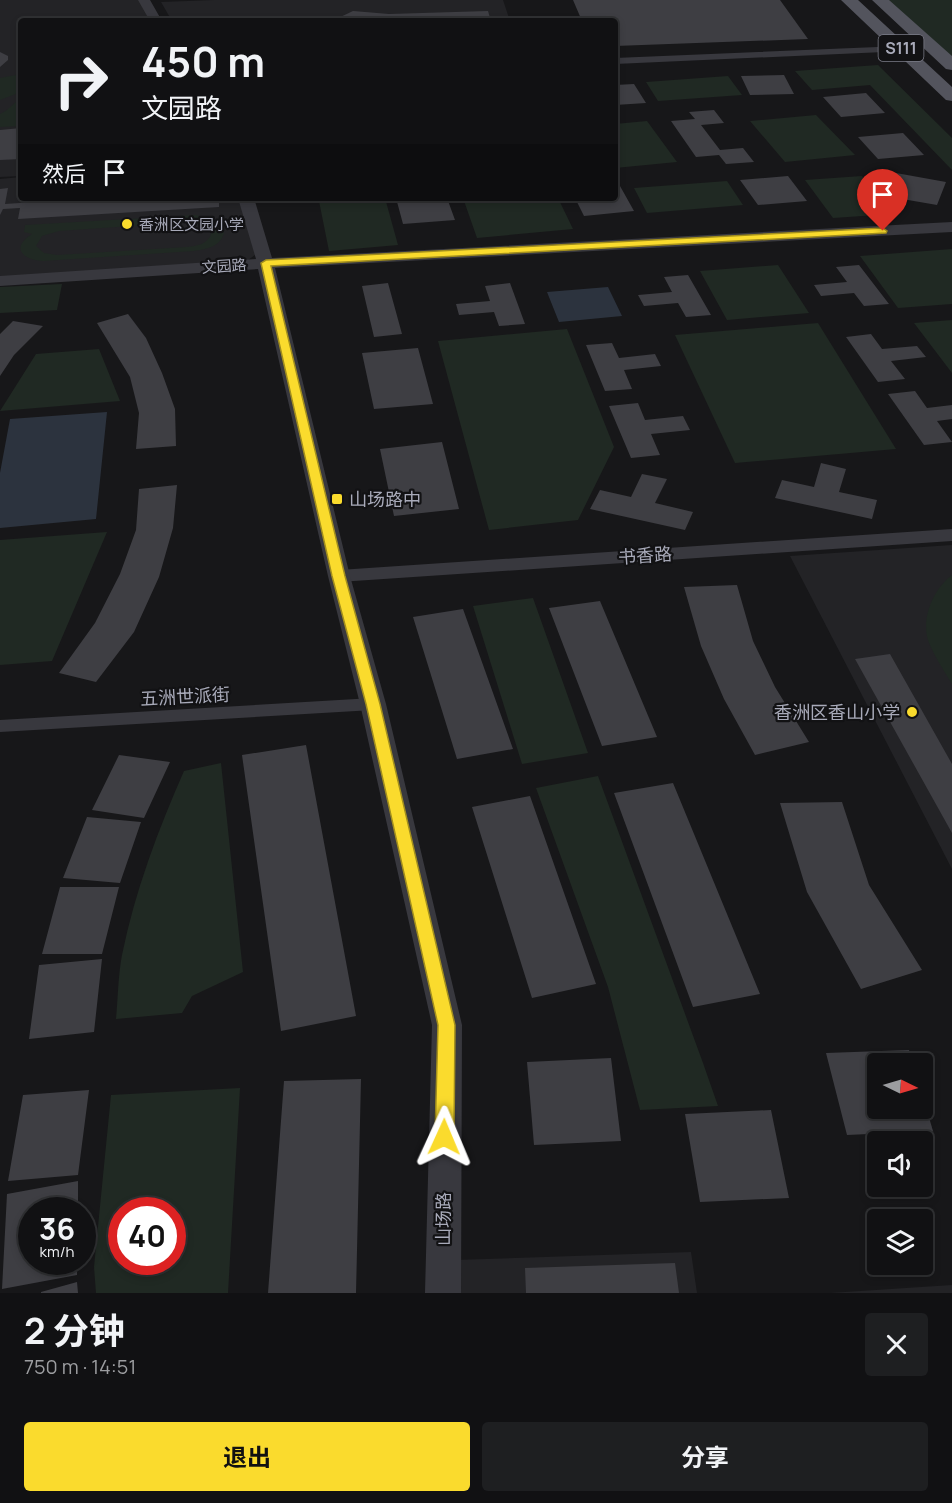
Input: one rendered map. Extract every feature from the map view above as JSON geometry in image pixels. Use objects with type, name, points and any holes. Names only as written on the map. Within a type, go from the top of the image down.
[{"type":"main road","points":[[839,0],[859,17],[883,31]]},
{"type":"main road","name":"S111","points":[[849,0],[952,96]]},
{"type":"main road","name":"S111","points":[[880,0],[952,65]]},
{"type":"main road","points":[[889,0],[898,8],[908,25]]},
{"type":"street","points":[[144,0],[154,18]]},
{"type":"street","points":[[618,61],[902,48]]},
{"type":"street","name":"山场路","points":[[247,201],[266,263],[339,576],[373,704],[447,1025],[443,1293]]},
{"type":"street","name":"文园路","points":[[0,281],[266,263],[952,227]]},
{"type":"street","name":"书香路","points":[[339,576],[952,535]]},
{"type":"street","name":"五洲世派街","points":[[0,726],[373,704]]},
{"type":"shaded area","points":[[0,0],[143,0],[152,18],[18,18],[18,176],[0,177]]},
{"type":"shaded area","points":[[503,0],[509,18],[170,18],[161,2]]},
{"type":"shaded area","points":[[880,0],[952,0],[952,65]]},
{"type":"shaded area","points":[[878,65],[952,138],[952,170],[870,85],[812,90],[795,71]]},
{"type":"shaded area","points":[[18,75],[18,93],[0,100],[0,78]]},
{"type":"shaded area","points":[[728,76],[742,95],[658,101],[646,82]]},
{"type":"shaded area","points":[[18,100],[18,126],[0,127],[0,114]]},
{"type":"shaded area","points":[[816,115],[855,155],[785,162],[750,121]]},
{"type":"shaded area","points":[[647,121],[677,162],[618,168],[618,124]]},
{"type":"shaded area","points":[[862,176],[892,214],[833,218],[805,180]]},
{"type":"shaded area","name":"香洲区文园小学","points":[[18,177],[18,201],[246,201],[262,250],[241,265],[0,281],[0,179]]},
{"type":"shaded area","points":[[727,181],[743,205],[647,213],[634,188]]},
{"type":"shaded area","points":[[319,201],[386,201],[398,245],[329,251]]},
{"type":"shaded area","points":[[464,201],[559,201],[573,229],[477,238]]},
{"type":"shaded area","points":[[196,215],[222,225],[224,233],[216,244],[194,251],[43,261],[25,256],[22,252],[22,244],[32,234],[24,232],[25,225]],"holes":[[[189,222],[208,227],[211,234],[205,242],[187,247],[57,255],[44,253],[36,246],[42,236],[59,231]]]},
{"type":"shaded area","points":[[952,249],[952,304],[898,308],[860,256]]},
{"type":"shaded area","points":[[778,265],[809,313],[727,320],[700,271]]},
{"type":"shaded area","points":[[62,284],[57,310],[0,313],[0,287]]},
{"type":"shaded area","points":[[608,287],[622,316],[559,322],[547,292]]},
{"type":"shaded area","points":[[952,320],[952,373],[914,323]]},
{"type":"shaded area","points":[[818,323],[896,449],[735,463],[675,335]]},
{"type":"shaded area","points":[[567,329],[614,447],[578,520],[489,530],[438,341]]},
{"type":"shaded area","points":[[99,349],[120,401],[0,411],[36,354]]},
{"type":"shaded area","points":[[107,412],[96,519],[0,528],[0,473],[10,419]]},
{"type":"shaded area","points":[[107,532],[52,661],[0,665],[0,540]]},
{"type":"shaded area","name":"香洲区香山小学","points":[[952,545],[952,869],[790,556]]},
{"type":"shaded area","points":[[952,575],[952,684],[929,643],[926,625],[934,597],[939,588]]},
{"type":"shaded area","points":[[533,598],[588,753],[522,764],[473,606]]},
{"type":"shaded area","points":[[221,763],[243,972],[192,996],[182,1013],[116,1019],[121,963],[127,931],[140,884],[165,816],[184,771]]},
{"type":"shaded area","points":[[598,776],[718,1106],[640,1110],[608,987],[536,788]]},
{"type":"shaded area","points":[[240,1088],[228,1293],[96,1293],[96,1247],[111,1095]]},
{"type":"shaded area","points":[[691,1252],[697,1293],[456,1293],[455,1260]]},
{"type":"shaded area","points":[[952,1285],[952,1293],[830,1293]]},
{"type":"building","points":[[573,0],[780,0],[808,39],[618,46],[618,18],[581,18]]},
{"type":"building","points":[[353,11],[389,14],[488,11],[490,18],[338,18]]},
{"type":"building","points":[[0,52],[8,56],[8,60],[0,67]]},
{"type":"building","points":[[784,75],[794,94],[750,95],[741,76]]},
{"type":"building","points":[[634,84],[646,103],[618,105],[618,85]]},
{"type":"building","points":[[866,93],[885,113],[841,117],[823,97]]},
{"type":"building","points":[[714,110],[724,123],[701,125],[720,150],[743,148],[754,162],[726,164],[719,155],[696,157],[671,121],[695,119],[689,112]]},
{"type":"building","points":[[18,128],[18,159],[0,160],[0,130]]},
{"type":"building","points":[[903,133],[924,155],[878,159],[858,137]]},
{"type":"building","points":[[896,173],[946,182],[937,205],[885,196]]},
{"type":"building","points":[[788,176],[807,201],[758,205],[740,180]]},
{"type":"building","points":[[618,186],[620,186],[634,211],[584,216],[576,201],[618,201]]},
{"type":"building","points":[[8,188],[5,204],[49,201],[219,201],[219,207],[18,219],[20,208],[3,209],[0,215],[0,189]]},
{"type":"building","points":[[397,201],[448,201],[455,220],[403,224]]},
{"type":"building","points":[[859,265],[889,304],[864,306],[854,293],[821,296],[814,285],[847,282],[836,267]]},
{"type":"building","points":[[688,275],[711,315],[686,317],[678,303],[644,306],[638,295],[672,292],[664,277]]},
{"type":"building","points":[[388,283],[402,334],[374,337],[362,286]]},
{"type":"building","points":[[510,283],[525,324],[499,326],[494,312],[459,315],[456,304],[490,301],[485,286]]},
{"type":"building","points":[[128,314],[146,338],[162,373],[175,409],[176,446],[136,449],[139,413],[130,377],[97,323]]},
{"type":"building","points":[[13,321],[43,326],[14,355],[0,376],[0,334]]},
{"type":"building","points":[[871,334],[882,349],[917,346],[926,357],[891,361],[905,379],[878,382],[846,337]]},
{"type":"building","points":[[612,343],[619,358],[655,354],[661,366],[624,370],[632,389],[605,391],[586,345]]},
{"type":"building","points":[[418,348],[433,404],[374,409],[362,353]]},
{"type":"building","points":[[915,391],[927,408],[952,405],[952,419],[937,421],[952,442],[924,445],[888,394]]},
{"type":"building","points":[[638,403],[645,420],[683,416],[690,430],[651,434],[660,455],[631,458],[609,406]]},
{"type":"building","points":[[442,442],[459,509],[394,516],[380,449]]},
{"type":"building","points":[[821,463],[846,469],[839,492],[877,500],[872,519],[775,498],[782,480],[814,487]]},
{"type":"building","points":[[642,474],[667,479],[655,503],[693,512],[685,530],[590,509],[600,490],[631,497]]},
{"type":"building","points":[[177,485],[173,528],[159,577],[134,632],[96,682],[59,673],[95,623],[120,574],[136,530],[139,489]]},
{"type":"building","points":[[737,585],[753,641],[775,687],[809,742],[755,755],[724,699],[701,646],[684,587]]},
{"type":"building","points":[[600,601],[657,737],[602,746],[549,608]]},
{"type":"building","points":[[463,609],[513,749],[457,759],[413,617]]},
{"type":"building","points":[[890,654],[952,764],[952,833],[855,659]]},
{"type":"building","points":[[306,745],[356,1016],[281,1031],[242,755]]},
{"type":"building","points":[[119,755],[170,762],[144,818],[92,810]]},
{"type":"building","points":[[673,783],[760,994],[693,1007],[614,793]]},
{"type":"building","points":[[530,796],[596,984],[532,998],[472,807]]},
{"type":"building","points":[[842,802],[869,885],[922,970],[861,989],[807,892],[780,803]]},
{"type":"building","points":[[87,817],[141,822],[120,883],[63,878]]},
{"type":"building","points":[[60,887],[119,887],[102,954],[42,954]]},
{"type":"building","points":[[102,959],[94,1032],[29,1039],[39,965]]},
{"type":"building","points":[[909,1050],[910,1053],[867,1053],[867,1119],[929,1119],[933,1131],[867,1131],[867,1134],[847,1135],[826,1053]]},
{"type":"building","points":[[611,1058],[621,1141],[534,1145],[527,1062]]},
{"type":"building","points":[[361,1079],[356,1293],[268,1293],[284,1081]]},
{"type":"building","points":[[89,1090],[78,1175],[8,1181],[23,1095]]},
{"type":"building","points":[[771,1110],[789,1198],[700,1202],[685,1114]]},
{"type":"building","points":[[78,1181],[78,1197],[18,1197],[18,1275],[77,1275],[2,1289],[7,1194]]},
{"type":"building","points":[[675,1263],[679,1293],[526,1293],[525,1268]]},
{"type":"building","points":[[77,1282],[78,1293],[41,1293],[41,1292]]},
{"type":"place","name":"香洲区文园小学","points":[[127,224]]},
{"type":"place","name":"山场路中","points":[[337,499]]},
{"type":"place","name":"香洲区香山小学","points":[[912,712]]},
{"type":"route","points":[[444,1137],[447,1025],[373,704],[339,576],[266,263],[883,231]]}]
